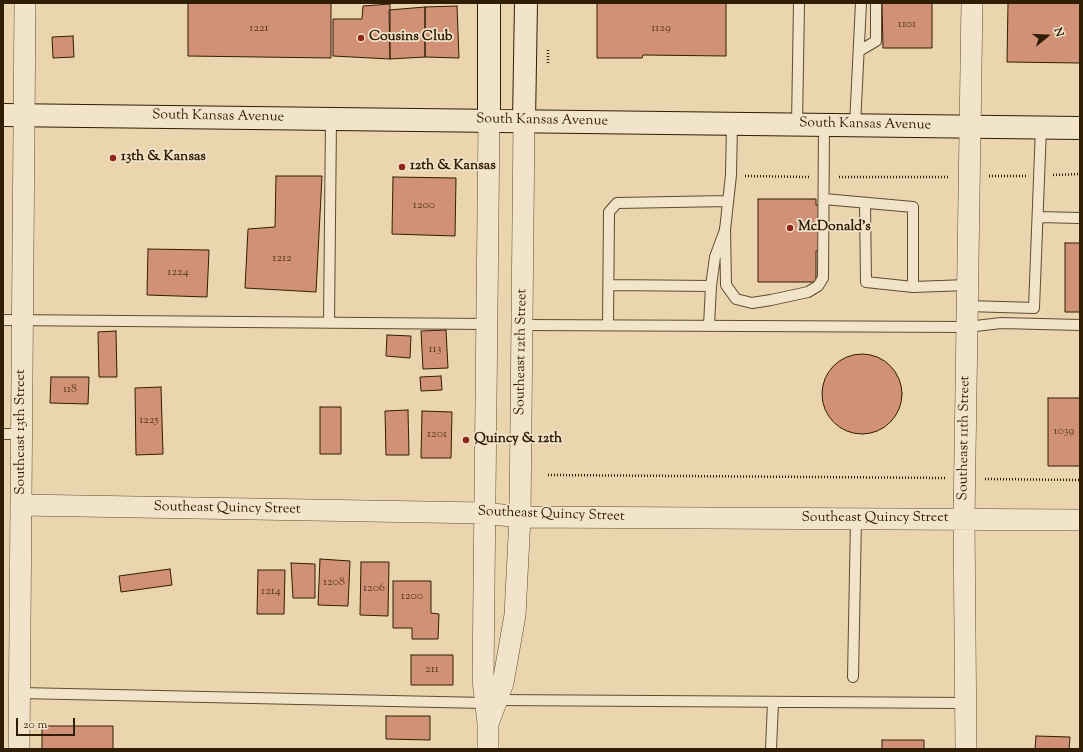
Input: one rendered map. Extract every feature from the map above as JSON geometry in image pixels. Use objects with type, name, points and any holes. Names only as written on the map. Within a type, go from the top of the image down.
[{"type":"main road","points":[[488,121],[489,3]]},
{"type":"main road","points":[[524,121],[526,3]]},
{"type":"main road","name":"South Kansas Avenue","points":[[3,115],[1080,128]]},
{"type":"street","name":"Southeast 13th Street","points":[[19,749],[22,505],[13,434],[13,320],[25,115],[25,3]]},
{"type":"street","name":"Southeast 11th Street","points":[[966,749],[964,519],[972,3]]},
{"type":"street","name":"Southeast 12th Street","points":[[488,121],[482,680],[491,701]]},
{"type":"street","name":"Southeast 12th Street","points":[[488,749],[488,723],[491,701],[503,682],[515,615],[520,517],[524,121]]},
{"type":"street","name":"Southeast Quincy Street","points":[[22,505],[484,513],[520,517],[1080,520]]},
{"type":"lane","points":[[797,124],[799,3]]},
{"type":"lane","points":[[855,125],[860,51],[861,3]]},
{"type":"lane","points":[[860,51],[876,41],[876,3]]},
{"type":"lane","points":[[329,323],[331,119]]},
{"type":"lane","points":[[732,124],[731,175],[725,228],[726,285],[736,299],[752,303],[808,292],[818,286],[823,278],[825,178],[824,125]]},
{"type":"lane","points":[[967,306],[1034,308],[1041,127]]},
{"type":"lane","points":[[824,200],[913,207],[913,287]]},
{"type":"lane","points":[[608,325],[609,212],[617,203],[728,201]]},
{"type":"lane","points":[[865,203],[866,282],[913,287],[968,285]]},
{"type":"lane","points":[[1038,217],[1080,218]]},
{"type":"lane","points":[[709,326],[711,286],[715,257],[725,228]]},
{"type":"lane","points":[[609,285],[711,286]]},
{"type":"lane","points":[[13,320],[487,324]]},
{"type":"lane","points":[[522,324],[967,328],[1001,323],[1080,324]]},
{"type":"lane","points":[[853,676],[856,519]]},
{"type":"lane","points":[[20,693],[491,701],[966,703]]},
{"type":"lane","points":[[771,749],[773,702]]},
{"type":"path","points":[[731,175],[825,178],[969,177],[1080,174]]},
{"type":"path","points":[[548,475],[1080,480]]},
{"type":"building","points":[[188,3],[331,3],[331,58],[188,56]]},
{"type":"building","points":[[597,3],[726,3],[726,56],[643,55],[642,58],[597,58]]},
{"type":"building","points":[[882,3],[932,3],[932,48],[883,48]]},
{"type":"building","points":[[1008,3],[1080,3],[1080,63],[1007,62]]},
{"type":"building","name":"Cousins Club","points":[[390,4],[390,59],[333,56],[333,19],[362,19],[363,6]]},
{"type":"building","points":[[457,6],[459,58],[425,57],[425,7]]},
{"type":"building","points":[[425,7],[425,57],[390,59],[389,10]]},
{"type":"building","points":[[73,36],[74,57],[53,58],[52,37]]},
{"type":"building","points":[[276,176],[322,176],[316,292],[245,288],[248,229],[275,227]]},
{"type":"building","points":[[393,177],[456,178],[455,236],[392,234]]},
{"type":"building","name":"McDonald's","points":[[758,199],[816,199],[816,205],[822,205],[822,251],[816,251],[816,282],[758,282]]},
{"type":"building","points":[[1065,243],[1080,243],[1080,312],[1065,312]]},
{"type":"building","points":[[148,249],[209,250],[207,297],[147,295]]},
{"type":"building","points":[[446,330],[448,368],[423,369],[421,331]]},
{"type":"building","points":[[116,331],[117,377],[99,377],[98,332]]},
{"type":"building","points":[[387,335],[411,336],[410,358],[386,356]]},
{"type":"building","points":[[854,354],[870,354],[891,365],[902,386],[902,402],[891,423],[870,434],[854,434],[840,428],[833,423],[828,416],[822,402],[822,386],[828,372],[833,365],[840,360]]},
{"type":"building","points":[[441,376],[442,390],[421,391],[420,377]]},
{"type":"building","points":[[51,377],[89,377],[88,404],[50,403]]},
{"type":"building","points":[[161,387],[163,454],[136,455],[135,388]]},
{"type":"building","points":[[1048,398],[1080,398],[1080,466],[1048,466]]},
{"type":"building","points":[[320,407],[341,407],[341,454],[320,454]]},
{"type":"building","points":[[408,410],[409,455],[386,455],[385,411]]},
{"type":"building","points":[[422,411],[452,412],[451,458],[421,458]]},
{"type":"building","points":[[320,559],[350,561],[348,606],[318,605]]},
{"type":"building","points":[[361,562],[389,562],[388,616],[360,615]]},
{"type":"building","points":[[291,563],[315,564],[315,598],[293,598]]},
{"type":"building","points":[[170,569],[172,585],[121,592],[119,576]]},
{"type":"building","points":[[258,570],[285,570],[284,614],[257,614]]},
{"type":"building","points":[[393,581],[431,581],[431,613],[439,614],[438,639],[412,639],[412,628],[393,628]]},
{"type":"building","points":[[411,655],[453,655],[453,685],[411,685]]},
{"type":"building","points":[[386,716],[430,716],[430,740],[386,739]]},
{"type":"building","points":[[42,726],[113,726],[113,749],[42,749]]},
{"type":"building","points":[[1036,736],[1070,737],[1069,749],[1035,749]]},
{"type":"building","points":[[882,740],[924,740],[924,749],[882,749]]},
{"type":"place","name":"Cousins Club","points":[[361,38]]},
{"type":"place","name":"13th & Kansas","points":[[113,158]]},
{"type":"place","name":"12th & Kansas","points":[[402,167]]},
{"type":"place","name":"McDonald's","points":[[790,228]]},
{"type":"place","name":"Quincy & 12th","points":[[466,440]]}]
